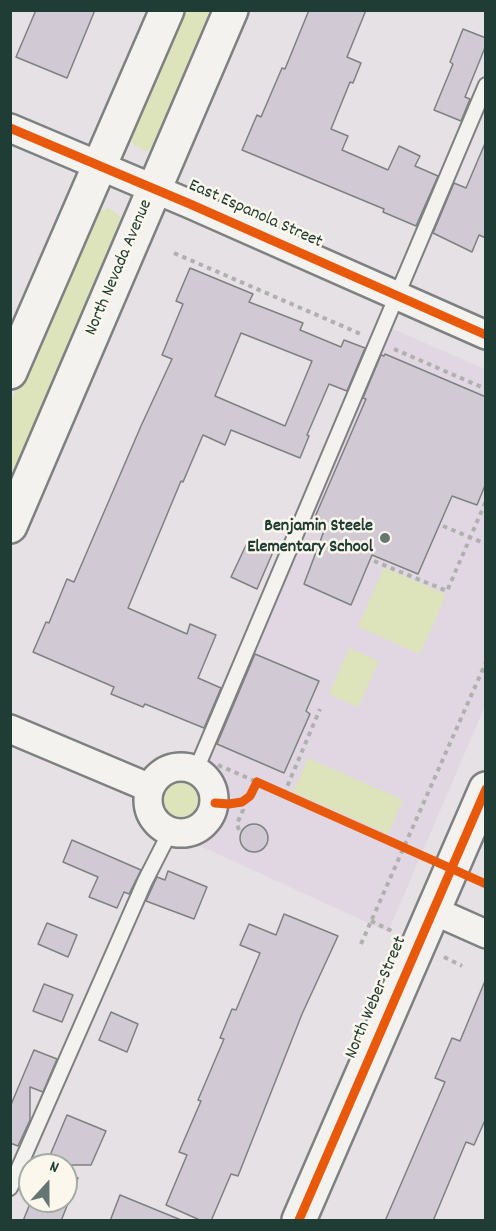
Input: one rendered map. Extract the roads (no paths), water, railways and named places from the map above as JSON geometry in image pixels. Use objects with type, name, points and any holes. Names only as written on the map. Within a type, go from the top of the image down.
[{"type":"main road","points":[[10,372],[167,10]]},
{"type":"main road","name":"North Nevada Avenue","points":[[10,526],[231,10]]},
{"type":"main road","name":"North Weber Street","points":[[299,1221],[486,789]]},
{"type":"street","name":"East Espanola Street","points":[[10,128],[486,335]]},
{"type":"street","points":[[10,729],[150,788]]},
{"type":"street","points":[[198,764],[214,793],[215,803],[212,813],[199,829],[190,833],[170,832],[160,826],[148,809],[150,788],[155,779],[164,771],[174,767],[198,764]]},
{"type":"street","points":[[432,910],[486,934]]},
{"type":"lane","points":[[198,764],[486,85]]},
{"type":"lane","points":[[10,1188],[153,864],[170,832]]},
{"type":"place","name":"Benjamin Steele Elementary School","points":[[385,538]]}]
